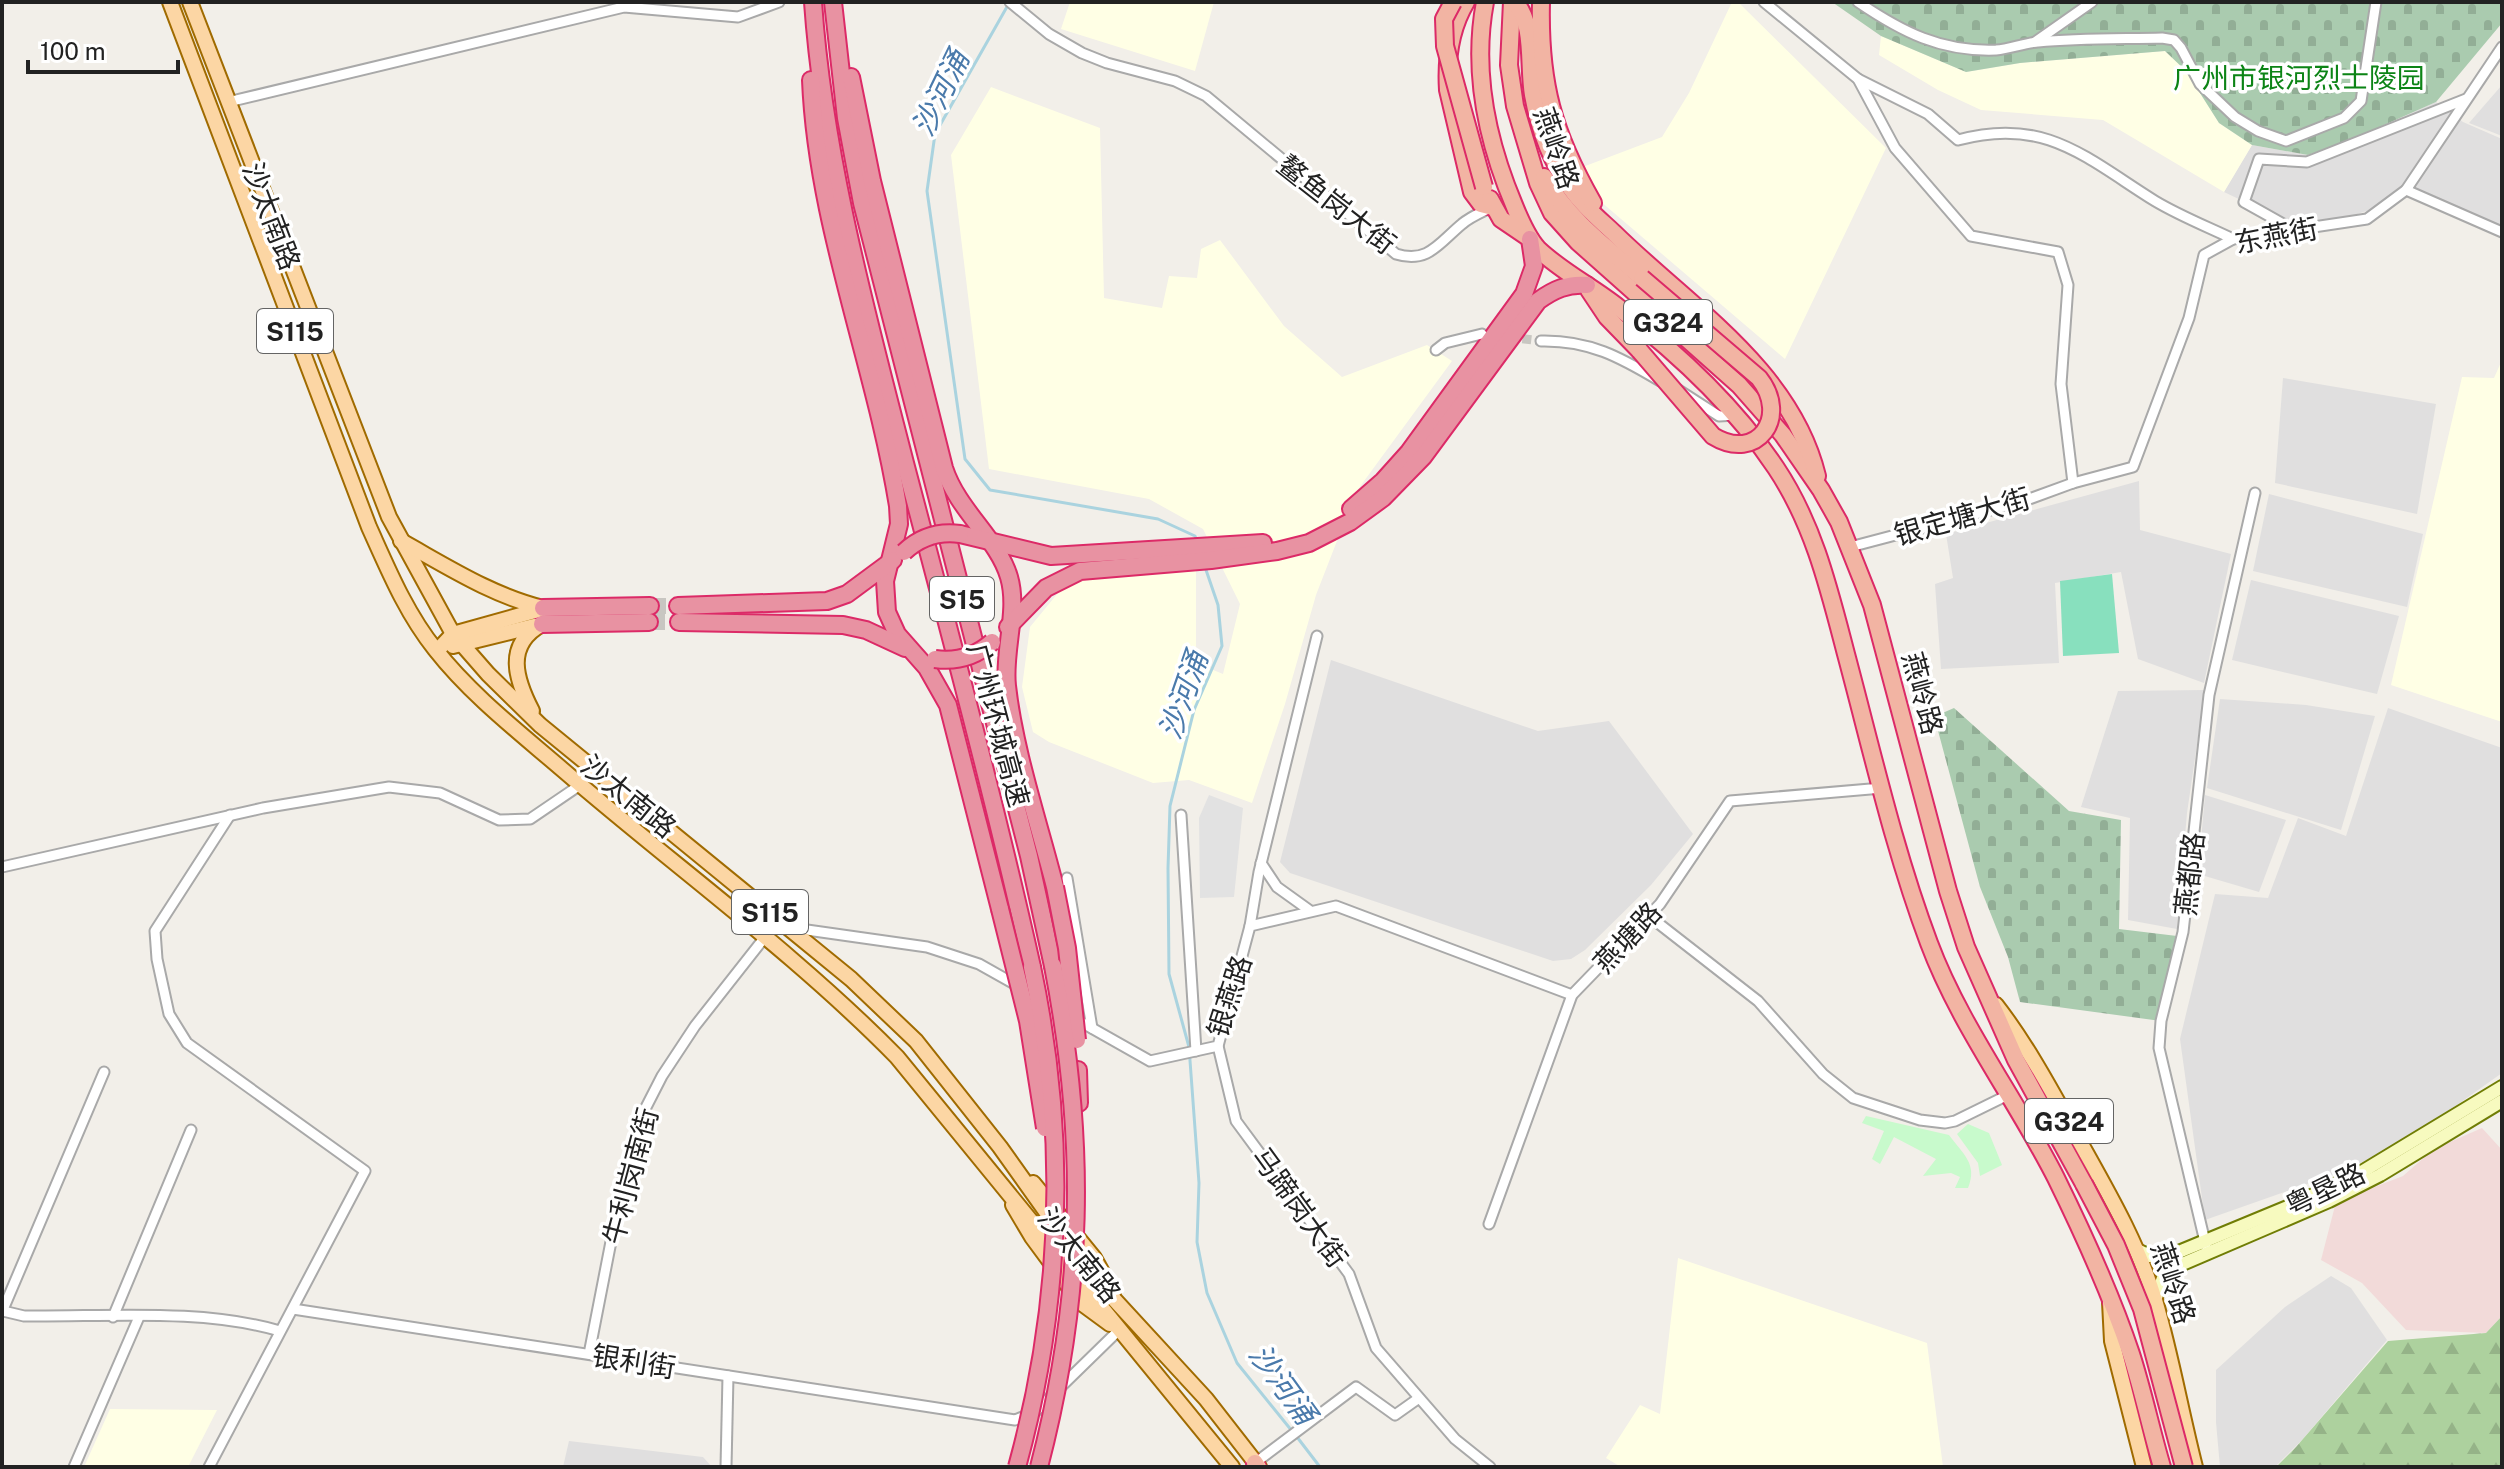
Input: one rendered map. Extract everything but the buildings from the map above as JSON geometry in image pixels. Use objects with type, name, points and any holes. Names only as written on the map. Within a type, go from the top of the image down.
[{"type":"highway","name":"广州环城高速","points":[[811,2],[824,110],[848,238],[1007,857],[1042,1018],[1052,1095],[1055,1249],[1045,1346],[1017,1467]]},
{"type":"highway","points":[[811,2],[811,84],[818,155],[832,228],[895,487],[899,516],[899,547],[885,594]]},
{"type":"highway","name":"广州环城高速","points":[[835,2],[846,118],[869,233],[1029,856],[1068,1047],[1077,1213],[1069,1325],[1055,1403],[1039,1467]]},
{"type":"highway","points":[[835,2],[878,204],[944,468],[955,496],[1002,561],[1011,585],[1006,667],[1010,708],[1067,948],[1078,1070],[1077,1213]]},
{"type":"highway","points":[[866,630],[928,663],[968,657],[992,642],[1010,617],[1046,588],[1080,571],[1211,560],[1277,551],[1309,543],[1350,522],[1383,498],[1418,463],[1524,294],[1534,266],[1530,239],[1501,219],[1484,187],[1445,46],[1444,19],[1453,2]]},
{"type":"highway","points":[[1466,2],[1451,38],[1448,90],[1472,192],[1481,204],[1493,207]]},
{"type":"highway","name":"燕岭路","points":[[1485,2],[1480,43],[1484,112],[1496,162],[1530,239],[1555,263],[1616,305],[1685,363],[1736,415],[1780,474],[1811,536],[1828,584],[1911,892],[1939,969],[2056,1179],[2110,1298],[2132,1357],[2162,1467]]},
{"type":"highway","points":[[1514,2],[1526,18],[1530,74],[1538,114],[1555,162],[1569,187],[1582,203],[1730,338],[1767,377],[1807,444],[1821,490]]},
{"type":"highway","name":"燕岭路","points":[[1514,2],[1509,42],[1511,84],[1541,190],[1552,213],[1563,227],[1739,385],[1783,435],[1821,490],[1850,547],[1872,605],[1890,668],[1948,891],[1966,947],[1990,998]]},
{"type":"highway","points":[[1541,2],[1543,78],[1552,115],[1582,183],[1612,231]]},
{"type":"highway","points":[[865,581],[899,547],[927,536],[947,533],[987,539],[1034,554],[1077,556],[1253,544],[1285,539],[1314,529],[1345,513],[1376,488],[1455,403],[1538,301],[1571,285],[1587,285],[1595,303],[1713,436],[1731,444],[1758,438],[1769,424],[1772,406],[1759,378],[1567,210],[1528,148]]},
{"type":"highway","points":[[965,509],[990,533],[1034,554]]},
{"type":"highway","points":[[960,534],[983,543],[1002,561]]},
{"type":"highway","points":[[899,547],[889,563],[847,594],[827,601],[679,614],[833,624],[866,630],[908,649],[928,663]]},
{"type":"highway","points":[[889,563],[885,594],[887,612],[908,649]]},
{"type":"highway","points":[[1006,667],[1018,628],[1046,588]]},
{"type":"highway","points":[[543,616],[650,614]]},
{"type":"highway","points":[[897,634],[928,663],[943,693],[957,735],[1028,1021],[1053,1185],[1055,1249]]},
{"type":"highway","points":[[1990,998],[2016,1060],[2116,1245],[2138,1299],[2161,1372],[2184,1467]]},
{"type":"main road","name":"沙太南路","points":[[170,2],[369,527],[401,597],[437,651],[481,697],[580,785],[765,937],[897,1057],[1006,1190],[1022,1223],[1080,1302],[1119,1330],[1232,1467]]},
{"type":"main road","name":"沙太南路","points":[[190,2],[389,517],[457,639],[540,725],[867,992],[916,1041],[1015,1169],[1040,1190],[1094,1258],[1117,1303],[1206,1399],[1257,1466]]},
{"type":"main road","points":[[401,541],[488,590],[543,616]]},
{"type":"main road","points":[[437,651],[457,639],[543,616]]},
{"type":"main road","points":[[540,725],[519,686],[516,671],[521,643],[543,616]]},
{"type":"main road","points":[[481,697],[496,682]]},
{"type":"main road","name":"燕岭路","points":[[1990,998],[2013,1027],[2051,1089],[2114,1201],[2137,1250],[2155,1300],[2195,1467]]},
{"type":"main road","name":"粤垦路","points":[[2155,1300],[2168,1272],[2206,1248],[2360,1173],[2502,1087]]},
{"type":"main road","name":"粤垦路","points":[[2137,1250],[2150,1256],[2169,1256],[2206,1248],[2329,1201],[2380,1175],[2502,1101]]},
{"type":"main road","name":"燕岭路","points":[[2110,1298],[2112,1341],[2144,1467]]},
{"type":"street","points":[[228,102],[624,7],[738,17],[779,2]]},
{"type":"street","name":"鳌鱼岗大街","points":[[1010,2],[1049,34],[1082,53],[1189,86],[1219,105],[1286,165],[1396,254],[1409,258],[1429,252],[1472,217],[1493,207]]},
{"type":"street","points":[[1764,2],[1858,79],[1928,114],[1958,140],[1987,132],[2020,132],[2070,147],[2159,203],[2233,239]]},
{"type":"street","points":[[1858,2],[1893,26],[1942,46],[1997,50],[2035,42],[2174,40],[2200,84],[2235,117],[2258,131],[2286,141],[2344,118],[2361,101],[2376,2]]},
{"type":"street","points":[[2035,42],[2092,2]]},
{"type":"street","name":"东燕街","points":[[2073,483],[2133,467],[2189,318],[2204,255],[2233,239],[2367,219],[2406,190],[2502,47]]},
{"type":"street","points":[[1858,79],[1895,148],[1971,236],[2058,252],[2068,285],[2061,384],[2073,483]]},
{"type":"street","points":[[2294,230],[2244,202],[2259,159],[2307,162],[2467,99]]},
{"type":"street","points":[[2406,190],[2502,232]]},
{"type":"street","points":[[1436,350],[1445,343],[1482,334]]},
{"type":"street","points":[[1541,341],[1596,348],[1618,356],[1687,393],[1719,416],[1736,415]]},
{"type":"street","name":"银定塘大街","points":[[1850,547],[2021,502],[2073,483]]},
{"type":"street","name":"燕都路","points":[[2206,1248],[2159,1048],[2161,1021],[2183,932],[2209,695],[2255,493]]},
{"type":"street","points":[[1250,926],[1261,863],[1317,636]]},
{"type":"street","points":[[2,867],[230,815],[389,787],[440,793],[499,820],[530,819],[580,785]]},
{"type":"street","name":"燕塘路","points":[[1489,1224],[1572,995],[1660,904],[1730,801],[1882,788]]},
{"type":"street","points":[[209,1467],[365,1171],[187,1043],[169,1014],[157,959],[155,931],[230,815]]},
{"type":"street","points":[[1181,815],[1196,1051]]},
{"type":"street","points":[[1261,863],[1277,887],[1309,910]]},
{"type":"street","points":[[1067,878],[1092,1028]]},
{"type":"street","name":"银燕路","points":[[789,928],[927,947],[955,955],[1001,975],[1150,1061],[1218,1046],[1250,926],[1309,910],[1336,906],[1572,995]]},
{"type":"street","points":[[1649,916],[1758,1001],[1823,1074],[1853,1098],[1920,1120],[1945,1123],[2010,1094]]},
{"type":"street","name":"牛利岗南街","points":[[589,1354],[625,1170],[641,1117],[662,1076],[695,1026],[765,937]]},
{"type":"street","name":"马蹄岗大街","points":[[1218,1046],[1236,1121],[1349,1274],[1376,1348],[1455,1439],[1490,1467]]},
{"type":"street","points":[[104,1072],[2,1312],[24,1316],[210,1317],[280,1331]]},
{"type":"street","points":[[113,1317],[191,1130]]},
{"type":"street","name":"银利街","points":[[293,1309],[1015,1420],[1035,1412],[1119,1330]]},
{"type":"street","points":[[74,1467],[139,1317]]},
{"type":"street","points":[[726,1467],[728,1376]]},
{"type":"street","points":[[1257,1466],[1356,1387],[1395,1415],[1419,1398]]},
{"type":"shaded area","points":[[1070,2],[1214,2],[1195,71],[1061,29]]},
{"type":"shaded area","points":[[1732,2],[1738,2],[1886,148],[1785,359],[1600,201],[1580,168],[1662,137],[1689,93]]},
{"type":"shaded area","points":[[1881,36],[1966,72],[2020,63],[2165,51],[2186,71],[2219,123],[2252,145],[2224,192],[2103,120],[1981,110],[1938,90],[1879,55]]},
{"type":"shaded area","points":[[2502,85],[2502,136],[2469,123]]},
{"type":"shaded area","points":[[991,87],[1100,128],[1104,298],[1162,308],[1169,276],[1197,278],[1201,249],[1220,240],[1284,326],[1342,377],[1427,345],[1452,361],[1356,492],[1316,595],[1285,704],[1252,803],[1189,780],[1153,783],[1049,742],[1033,732],[1022,687],[1030,627],[1067,582],[1142,572],[1196,571],[1196,663],[1223,674],[1240,604],[1203,529],[1149,499],[989,469],[951,155]]},
{"type":"shaded area","points":[[2436,102],[2463,122],[2502,139],[2502,228],[2425,192],[2342,219],[2285,221],[2224,192],[2252,145],[2308,155]]},
{"type":"shaded area","points":[[2502,360],[2502,722],[2391,685],[2462,377],[2494,378]]},
{"type":"shaded area","points":[[2283,378],[2436,404],[2417,514],[2275,483]]},
{"type":"shaded area","points":[[2139,481],[2140,530],[2231,554],[2204,683],[2138,659],[2121,572],[2055,583],[2059,663],[1941,669],[1935,584],[1953,578],[1946,534]]},
{"type":"shaded area","points":[[2269,494],[2423,534],[2407,607],[2253,571]]},
{"type":"shaded area","points":[[2251,580],[2399,616],[2377,694],[2232,660]]},
{"type":"shaded area","points":[[1331,660],[1538,731],[1609,721],[1693,834],[1651,885],[1585,950],[1571,959],[1553,961],[1290,873],[1280,862]]},
{"type":"shaded area","points":[[2205,690],[2187,813],[2177,929],[2128,920],[2130,818],[2081,807],[2118,691]]},
{"type":"shaded area","points":[[2220,699],[2306,705],[2375,716],[2341,830],[2207,788]]},
{"type":"shaded area","points":[[2388,708],[2502,748],[2502,1073],[2413,1136],[2347,1170],[2205,1220],[2180,1039],[2215,894],[2268,898],[2298,818],[2346,836]]},
{"type":"shaded area","points":[[1209,795],[1243,808],[1234,897],[1200,898],[1199,818]]},
{"type":"shaded area","points":[[2205,795],[2286,820],[2259,892],[2198,874]]},
{"type":"shaded area","points":[[2482,1128],[2502,1150],[2502,1316],[2486,1333],[2406,1330],[2362,1283],[2321,1260],[2336,1202],[2403,1176],[2434,1149]]},
{"type":"shaded area","points":[[1678,1258],[1927,1343],[1943,1467],[1621,1467],[1606,1458],[1640,1405],[1660,1414]]},
{"type":"shaded area","points":[[2331,1276],[2351,1288],[2387,1340],[2275,1467],[2220,1467],[2216,1370],[2285,1307]]},
{"type":"shaded area","points":[[110,1409],[217,1410],[188,1467],[84,1467]]},
{"type":"shaded area","points":[[569,1441],[703,1457],[712,1467],[563,1467]]},
{"type":"green space","name":"广州市银河烈士陵园","points":[[1832,2],[2502,2],[2502,23],[2436,102],[2308,155],[2252,145],[2219,123],[2186,71],[2165,51],[2020,63],[1966,72],[1881,36]]},
{"type":"green space","points":[[2112,574],[2119,653],[2063,656],[2060,581]]},
{"type":"green space","points":[[1954,708],[2069,811],[2121,820],[2119,929],[2177,936],[2161,1021],[2020,1002],[2008,957],[1980,887],[1937,727],[1938,715]]},
{"type":"green space","points":[[1866,1116],[1949,1135],[1970,1166],[1968,1188],[1955,1188],[1960,1177],[1951,1173],[1923,1176],[1936,1159],[1894,1137],[1880,1164],[1872,1159],[1884,1131],[1862,1123]]},
{"type":"green space","points":[[1968,1124],[1989,1133],[2002,1165],[1980,1176],[1978,1163],[1957,1134]]},
{"type":"green space","points":[[2502,1316],[2502,1467],[2276,1467],[2388,1341],[2486,1333]]},
{"type":"waterway","name":"沙河涌","points":[[1008,5],[935,134],[927,191],[965,459],[990,490],[1158,519],[1195,536],[1197,541]]},
{"type":"waterway","name":"沙河涌","points":[[1205,567],[1218,605],[1222,646],[1194,710],[1170,806],[1169,974],[1189,1047],[1199,1183],[1197,1242],[1207,1293],[1237,1363],[1292,1431]]},
{"type":"waterway","name":"沙河涌","points":[[1297,1437],[1320,1467]]},
{"type":"tunnel","points":[[1509,337],[1541,341]]},
{"type":"tunnel","points":[[650,606],[678,606]]},
{"type":"tunnel","points":[[649,622],[679,622]]}]
